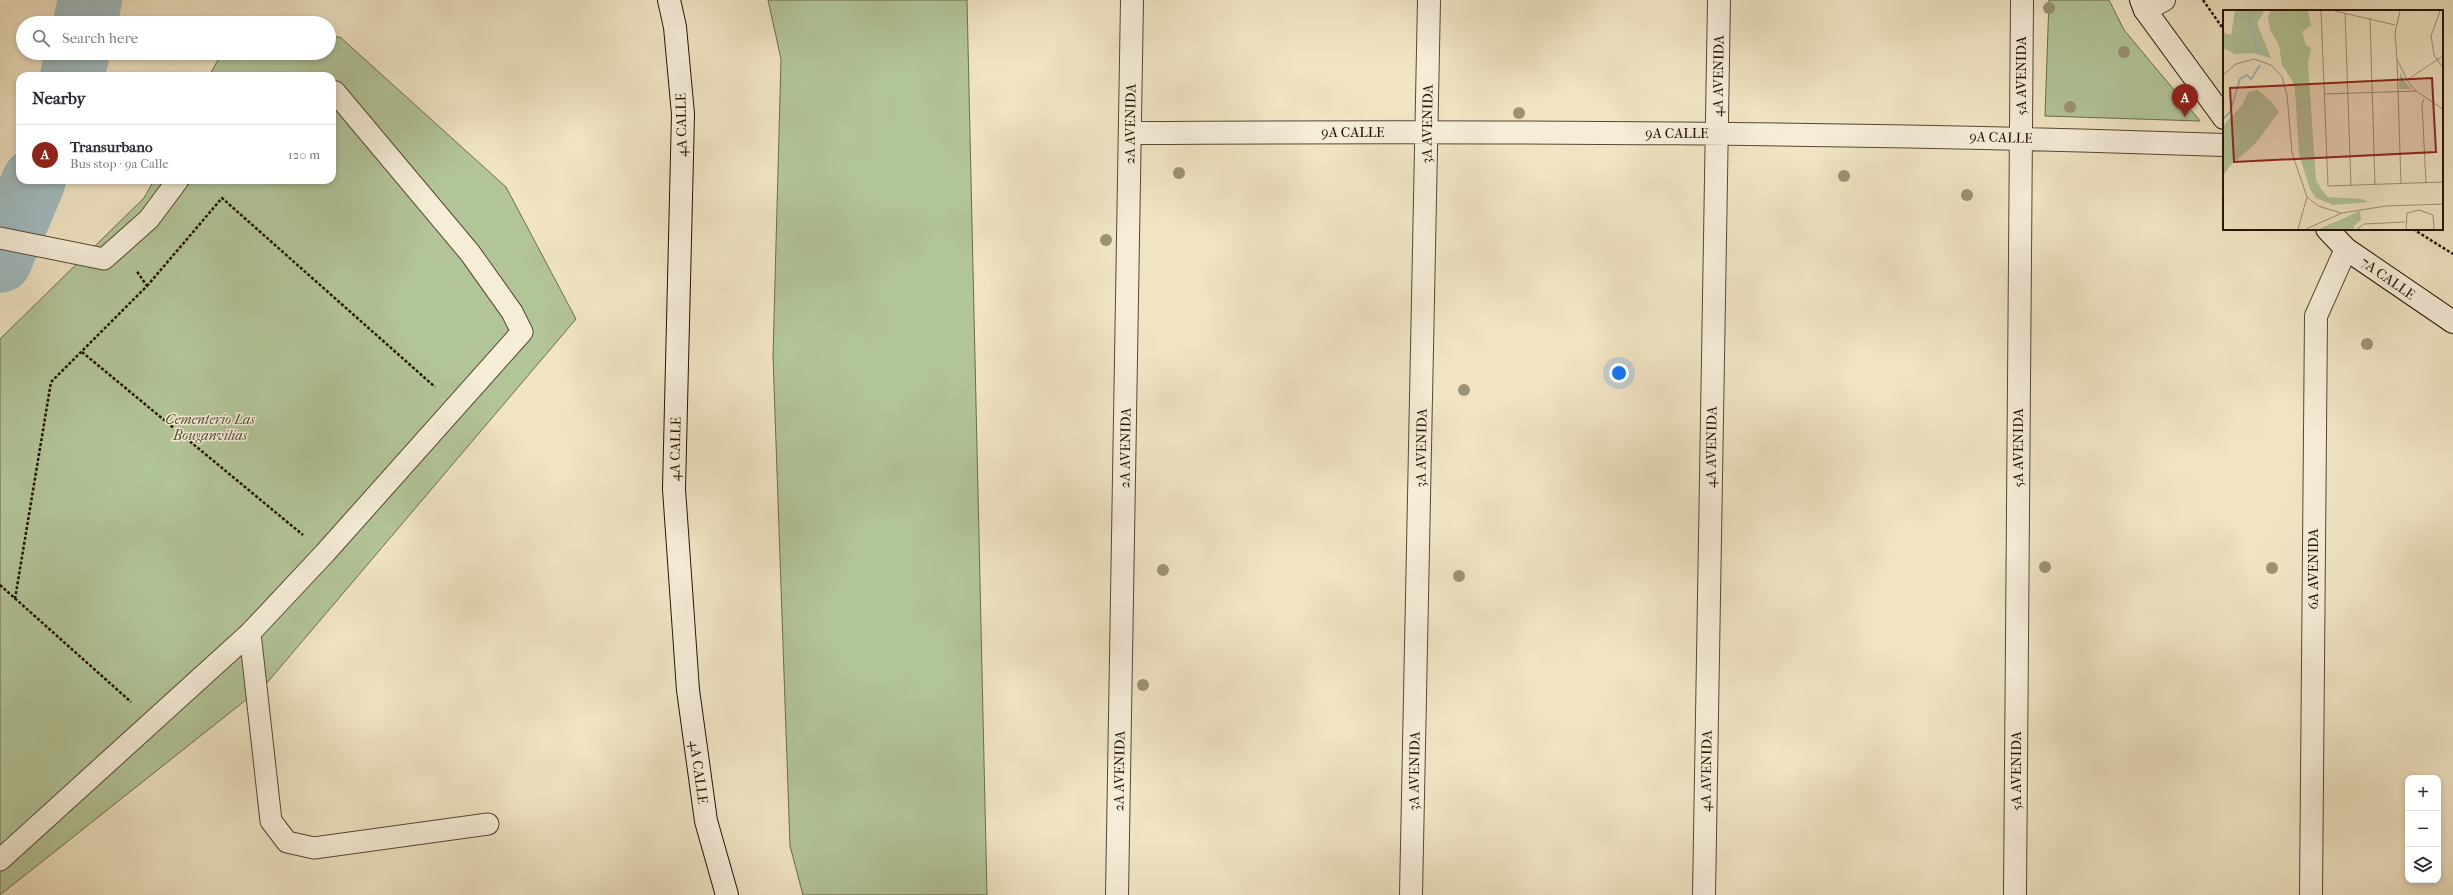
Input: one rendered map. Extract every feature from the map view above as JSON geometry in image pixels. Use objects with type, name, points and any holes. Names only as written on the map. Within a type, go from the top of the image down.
[{"type":"street","name":"4A CALLE","points":[[669,0],[675,27],[683,114],[674,489],[688,690],[706,821],[727,895]]},
{"type":"street","name":"2A AVENIDA","points":[[1117,895],[1131,133],[1132,0]]},
{"type":"street","name":"3A AVENIDA","points":[[1411,895],[1429,0]]},
{"type":"street","name":"4A AVENIDA","points":[[1704,895],[1719,0]]},
{"type":"street","name":"5A AVENIDA","points":[[2015,895],[2022,0]]},
{"type":"street","points":[[2164,0],[2143,5],[2223,117]]},
{"type":"street","name":"9A CALLE","points":[[1131,133],[1716,133],[1897,135],[2223,145]]},
{"type":"street","name":"7A CALLE","points":[[2328,230],[2346,249],[2453,322]]},
{"type":"street","name":"6A AVENIDA","points":[[2311,895],[2316,316],[2346,249]]},
{"type":"lane","points":[[0,860],[154,722],[250,633],[324,553],[522,332],[512,312],[470,253],[336,92]]},
{"type":"lane","points":[[0,238],[104,259],[149,219],[175,184]]},
{"type":"lane","points":[[250,633],[271,821],[287,842],[314,848],[488,824]]},
{"type":"path","points":[[2203,0],[2223,29]]},
{"type":"path","points":[[15,599],[51,382],[147,286],[222,198],[456,405]]},
{"type":"path","points":[[2415,230],[2453,254]]},
{"type":"path","points":[[119,245],[147,286]]},
{"type":"path","points":[[82,352],[324,553]]},
{"type":"path","points":[[0,586],[154,722]]},
{"type":"green space","points":[[768,0],[967,0],[987,895],[803,895],[790,846],[773,356],[781,59]]},
{"type":"green space","points":[[2049,0],[2109,0],[2124,30],[2200,121],[2045,116]]},
{"type":"green space","name":"Cementerio Las Bouganvilias","points":[[336,37],[340,37],[506,187],[576,319],[266,684],[0,895],[0,339],[144,198],[152,184],[336,184],[336,72],[211,72],[218,60],[336,60]]},
{"type":"waterway","points":[[87,16],[90,0]]},
{"type":"waterway","points":[[73,72],[76,60]]},
{"type":"waterway","points":[[0,261],[32,184]]},
{"type":"place","name":"Transurbano","points":[[2185,117]]}]
